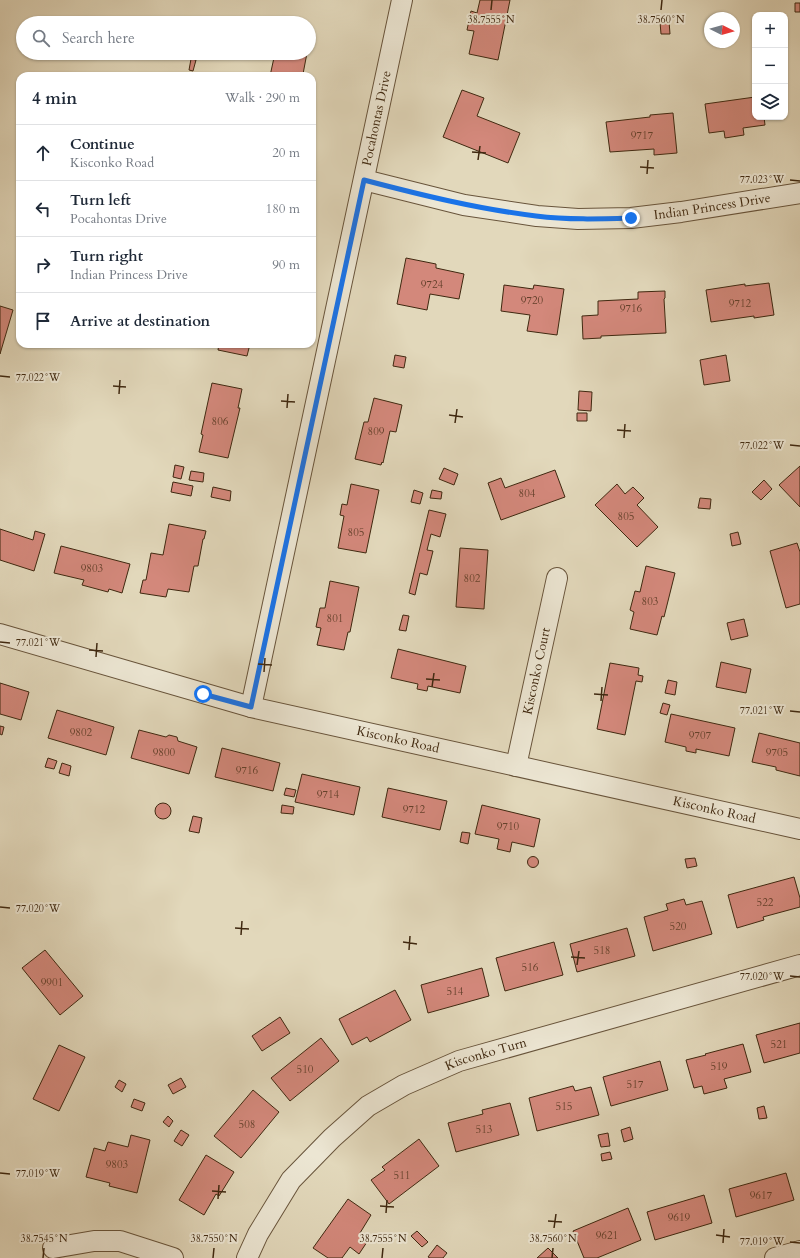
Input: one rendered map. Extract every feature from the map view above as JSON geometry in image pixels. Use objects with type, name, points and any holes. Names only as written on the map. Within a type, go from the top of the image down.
[{"type":"street","name":"Pocahontas Drive","points":[[251,707],[402,0]]},
{"type":"street","name":"Indian Princess Drive","points":[[364,180],[464,205],[536,216],[578,219],[631,218],[681,212],[800,193]]},
{"type":"street","name":"Kisconko Court","points":[[516,766],[557,578]]},
{"type":"street","name":"Kisconko Road","points":[[0,634],[251,707],[800,829]]},
{"type":"street","name":"Kisconko Turn","points":[[247,1258],[258,1234],[291,1180],[332,1138],[368,1106],[404,1085],[458,1061],[800,965]]},
{"type":"street","points":[[53,1248],[94,1241],[120,1241],[173,1258]]},
{"type":"street","points":[[776,1258],[800,1251]]},
{"type":"building","points":[[480,0],[510,0],[498,60],[469,54],[474,31],[467,30],[471,11],[477,13]]},
{"type":"building","points":[[795,3],[800,3],[800,12],[795,12]]},
{"type":"building","points":[[669,21],[670,34],[661,34],[660,22]]},
{"type":"building","points":[[191,60],[196,60],[193,71],[189,70]]},
{"type":"building","points":[[273,60],[306,60],[303,72],[271,72]]},
{"type":"building","points":[[462,90],[484,98],[477,116],[520,133],[508,163],[443,137]]},
{"type":"building","points":[[752,97],[752,120],[764,120],[765,125],[743,128],[744,135],[725,138],[724,131],[709,133],[705,104]]},
{"type":"building","points":[[673,113],[677,153],[654,155],[654,149],[610,152],[606,122]]},
{"type":"building","points":[[406,258],[436,264],[436,268],[464,274],[459,299],[430,294],[427,310],[397,304]]},
{"type":"building","points":[[769,283],[774,315],[754,318],[754,316],[711,322],[706,290],[745,284],[745,286]]},
{"type":"building","points":[[504,285],[533,289],[534,285],[564,289],[557,335],[527,331],[530,315],[501,311]]},
{"type":"building","points":[[665,291],[666,333],[601,336],[601,338],[583,339],[582,316],[598,315],[598,301],[638,299],[638,292]]},
{"type":"building","points":[[0,306],[13,310],[0,354]]},
{"type":"building","points":[[218,348],[249,348],[247,356],[218,350]]},
{"type":"building","points":[[395,355],[406,357],[404,368],[393,366]]},
{"type":"building","points":[[726,355],[730,381],[704,385],[700,360]]},
{"type":"building","points":[[212,383],[242,389],[238,408],[240,408],[228,458],[199,452],[203,435],[201,434]]},
{"type":"building","points":[[579,391],[592,392],[591,411],[578,410]]},
{"type":"building","points":[[374,398],[402,405],[396,432],[390,431],[383,463],[382,462],[381,465],[355,459],[364,422],[368,422]]},
{"type":"building","points":[[577,413],[587,413],[587,421],[577,421]]},
{"type":"building","points":[[175,465],[184,467],[181,479],[173,477]]},
{"type":"building","points":[[800,466],[800,507],[779,485]]},
{"type":"building","points":[[444,468],[458,474],[454,485],[439,479]]},
{"type":"building","points":[[555,470],[565,497],[501,520],[488,483],[501,478],[505,488]]},
{"type":"building","points":[[191,471],[204,473],[203,482],[189,480]]},
{"type":"building","points":[[764,480],[772,489],[761,500],[752,492]]},
{"type":"building","points":[[173,482],[193,486],[191,496],[171,492]]},
{"type":"building","points":[[351,484],[379,490],[366,553],[338,548],[344,516],[340,515],[342,504],[347,505]]},
{"type":"building","points":[[617,484],[625,494],[633,487],[644,498],[637,505],[658,527],[637,547],[595,505]]},
{"type":"building","points":[[213,487],[231,491],[230,501],[211,497]]},
{"type":"building","points":[[414,490],[423,493],[420,504],[411,502]]},
{"type":"building","points":[[432,490],[442,492],[441,499],[430,498]]},
{"type":"building","points":[[700,498],[711,499],[710,509],[698,508]]},
{"type":"building","points":[[429,510],[446,514],[440,537],[431,534],[427,550],[433,551],[427,575],[420,573],[415,595],[409,593]]},
{"type":"building","points":[[169,524],[206,531],[198,566],[194,566],[189,592],[168,589],[166,597],[140,593],[143,580],[146,580],[151,553],[163,555]]},
{"type":"building","points":[[0,529],[33,540],[35,531],[45,534],[34,571],[0,560]]},
{"type":"building","points":[[738,532],[741,544],[732,546],[730,534]]},
{"type":"building","points":[[797,543],[800,552],[800,604],[786,608],[770,551]]},
{"type":"building","points":[[61,546],[130,564],[122,593],[109,589],[108,592],[82,585],[84,580],[54,573]]},
{"type":"building","points":[[460,548],[488,550],[484,609],[456,607]]},
{"type":"building","points":[[646,566],[675,573],[664,617],[662,616],[657,635],[630,629],[634,612],[630,610],[635,591],[640,592]]},
{"type":"building","points":[[330,581],[359,587],[350,632],[348,632],[344,650],[317,645],[321,628],[316,627],[320,608],[325,608]]},
{"type":"building","points":[[403,615],[409,616],[406,631],[399,630]]},
{"type":"building","points":[[744,619],[748,636],[731,640],[727,623]]},
{"type":"building","points":[[398,649],[466,666],[460,693],[428,686],[427,691],[417,689],[418,684],[391,678]]},
{"type":"building","points":[[721,662],[751,669],[746,693],[716,687]]},
{"type":"building","points":[[610,663],[639,668],[638,675],[643,676],[642,682],[636,681],[625,735],[597,729]]},
{"type":"building","points":[[668,680],[677,682],[675,695],[665,693]]},
{"type":"building","points":[[0,683],[29,692],[21,720],[0,714]]},
{"type":"building","points":[[663,703],[670,705],[667,715],[660,713]]},
{"type":"building","points":[[57,710],[114,727],[106,755],[48,738]]},
{"type":"building","points":[[671,714],[735,728],[729,756],[696,749],[696,753],[686,751],[686,747],[665,742]]},
{"type":"building","points":[[0,726],[4,727],[2,735],[0,734]]},
{"type":"building","points":[[139,730],[166,737],[169,735],[177,737],[178,741],[197,747],[189,774],[131,758]]},
{"type":"building","points":[[759,733],[800,743],[800,776],[776,770],[776,767],[752,762]]},
{"type":"building","points":[[222,748],[280,763],[273,791],[215,777]]},
{"type":"building","points":[[48,758],[57,761],[54,769],[45,767]]},
{"type":"building","points":[[62,763],[71,766],[69,776],[59,773]]},
{"type":"building","points":[[302,774],[360,787],[354,815],[295,802]]},
{"type":"building","points":[[286,788],[296,790],[294,797],[284,795]]},
{"type":"building","points":[[388,788],[447,801],[440,830],[382,817]]},
{"type":"building","points":[[163,803],[169,805],[171,811],[169,817],[163,819],[157,817],[155,811],[157,805]]},
{"type":"building","points":[[282,805],[294,807],[293,814],[281,813]]},
{"type":"building","points":[[482,805],[540,819],[534,847],[512,842],[510,852],[497,849],[499,839],[475,834]]},
{"type":"building","points":[[193,816],[202,818],[199,833],[189,831]]},
{"type":"building","points":[[462,832],[470,833],[468,844],[460,842]]},
{"type":"building","points":[[531,857],[535,857],[537,858],[537,866],[531,867],[528,864],[528,860]]},
{"type":"building","points":[[695,858],[697,866],[687,868],[685,859]]},
{"type":"building","points":[[794,877],[800,898],[800,907],[763,917],[764,920],[737,928],[728,895]]},
{"type":"building","points":[[684,899],[686,905],[702,901],[712,934],[653,951],[644,917],[668,910],[666,904]]},
{"type":"building","points":[[627,928],[635,956],[577,972],[570,944]]},
{"type":"building","points":[[554,942],[563,975],[505,991],[496,958]]},
{"type":"building","points":[[45,950],[83,996],[60,1015],[22,968]]},
{"type":"building","points":[[482,968],[489,996],[428,1013],[421,985]]},
{"type":"building","points":[[395,990],[411,1020],[370,1042],[367,1037],[352,1045],[339,1019]]},
{"type":"building","points":[[280,1017],[290,1033],[262,1051],[252,1036]]},
{"type":"building","points":[[800,1023],[800,1053],[764,1063],[756,1035]]},
{"type":"building","points":[[321,1038],[339,1061],[290,1101],[271,1078]]},
{"type":"building","points":[[743,1044],[751,1072],[724,1079],[727,1088],[704,1094],[702,1086],[694,1088],[686,1060]]},
{"type":"building","points":[[59,1045],[85,1057],[59,1111],[33,1099]]},
{"type":"building","points":[[660,1061],[668,1090],[611,1106],[603,1077]]},
{"type":"building","points":[[181,1078],[186,1087],[173,1094],[168,1085]]},
{"type":"building","points":[[119,1080],[126,1084],[122,1092],[115,1087]]},
{"type":"building","points":[[573,1086],[575,1091],[591,1087],[599,1115],[537,1131],[529,1098]]},
{"type":"building","points":[[253,1090],[279,1112],[241,1158],[214,1136]]},
{"type":"building","points":[[134,1099],[145,1103],[142,1111],[131,1107]]},
{"type":"building","points":[[510,1103],[519,1135],[456,1152],[448,1123],[483,1114],[482,1110]]},
{"type":"building","points":[[764,1106],[767,1118],[759,1119],[757,1108]]},
{"type":"building","points":[[168,1116],[173,1121],[169,1127],[163,1122]]},
{"type":"building","points":[[630,1127],[633,1139],[624,1142],[621,1130]]},
{"type":"building","points":[[181,1130],[189,1135],[182,1146],[174,1141]]},
{"type":"building","points":[[608,1133],[610,1146],[601,1147],[598,1135]]},
{"type":"building","points":[[131,1135],[150,1140],[137,1193],[109,1186],[110,1183],[86,1177],[94,1148],[105,1151],[108,1142],[128,1147]]},
{"type":"building","points":[[419,1139],[439,1166],[389,1204],[371,1180],[385,1170],[382,1167]]},
{"type":"building","points":[[610,1152],[612,1159],[602,1161],[601,1154]]},
{"type":"building","points":[[206,1155],[234,1172],[219,1196],[216,1194],[204,1215],[179,1200]]},
{"type":"building","points":[[786,1173],[794,1200],[736,1217],[729,1189]]},
{"type":"building","points":[[704,1195],[712,1223],[655,1240],[647,1212]]},
{"type":"building","points":[[348,1199],[371,1215],[360,1233],[369,1239],[359,1254],[350,1247],[342,1258],[328,1258],[313,1248]]},
{"type":"building","points":[[628,1208],[641,1240],[597,1258],[584,1258],[573,1231]]},
{"type":"building","points":[[417,1231],[428,1242],[422,1247],[411,1236]]},
{"type":"building","points":[[437,1245],[447,1253],[443,1258],[428,1257]]},
{"type":"building","points":[[548,1248],[558,1258],[537,1258]]},
{"type":"route","points":[[203,694],[251,707],[364,180],[464,205],[536,216],[578,219],[631,218]]}]
